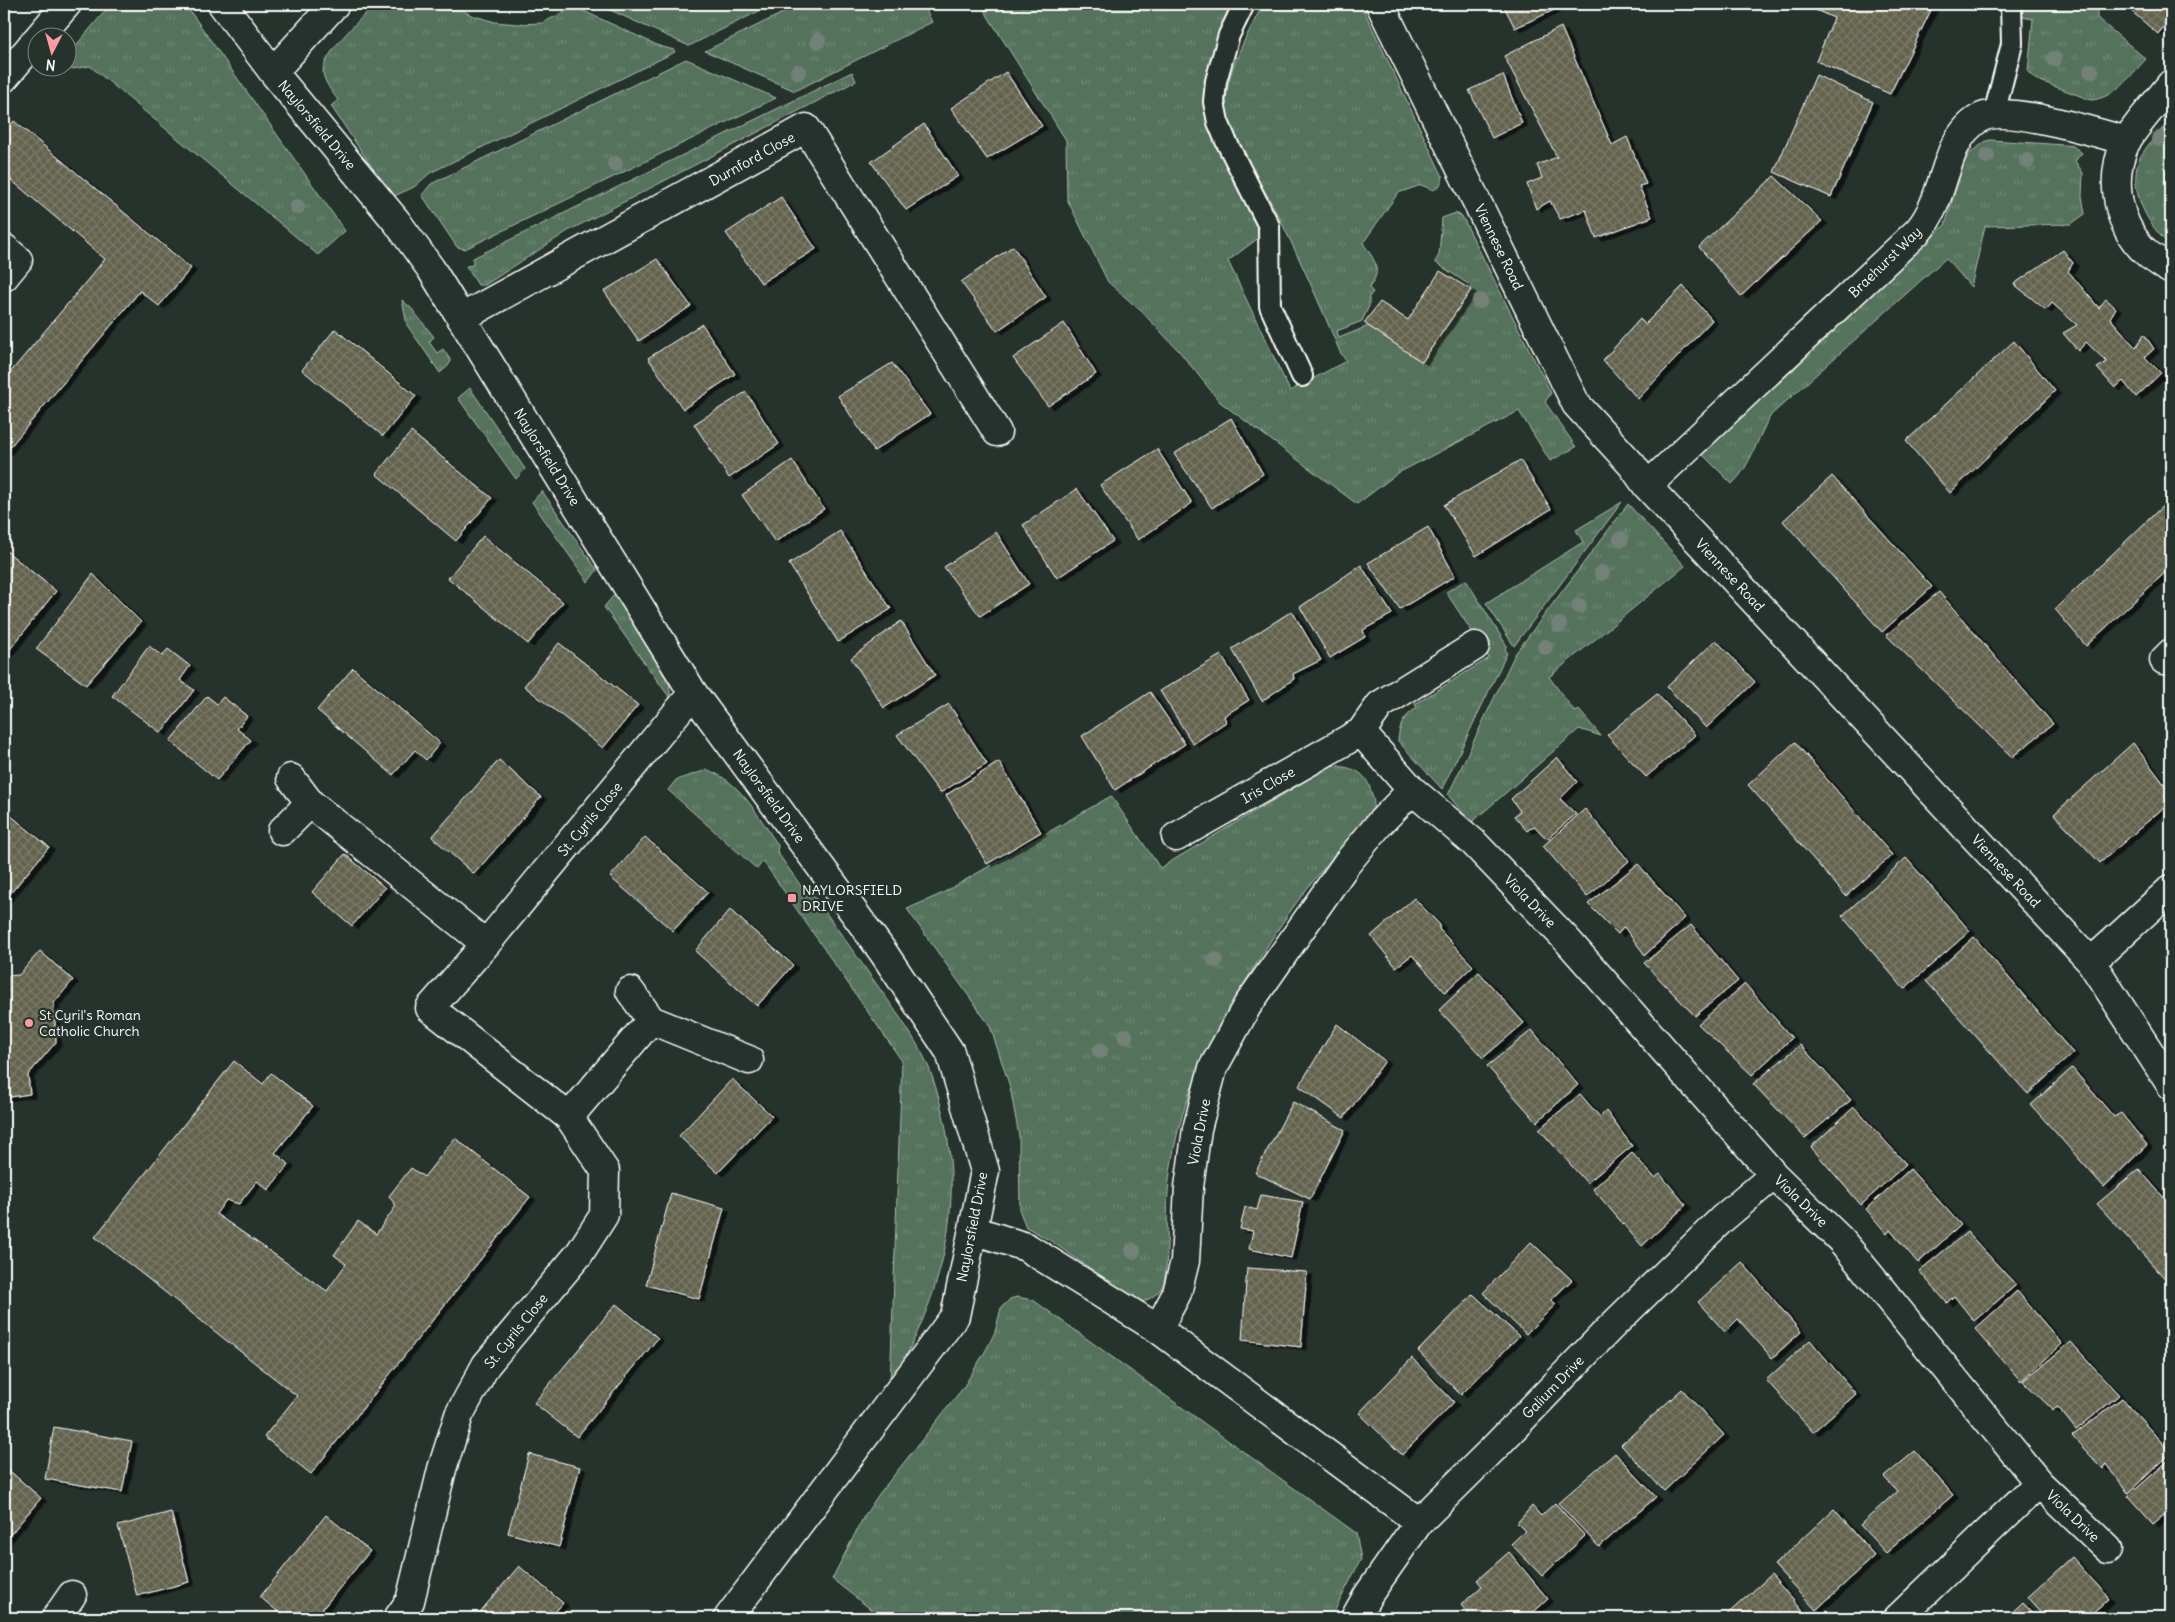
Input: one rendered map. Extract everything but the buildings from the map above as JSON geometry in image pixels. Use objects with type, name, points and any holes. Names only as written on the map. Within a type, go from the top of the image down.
[{"type":"street","points":[[46,28],[66,4]]},
{"type":"street","name":"Naylorsfield Drive","points":[[222,4],[273,72],[397,222],[431,269],[693,694],[883,952],[950,1052],[985,1171],[954,1316],[728,1618]]},
{"type":"street","points":[[273,72],[335,4]]},
{"type":"street","name":"Viennese Road","points":[[1380,4],[1576,404],[1632,465],[1647,486],[2091,962],[2171,1085]]},
{"type":"street","points":[[4,78],[28,50]]},
{"type":"street","points":[[2171,84],[2127,141],[2117,165],[2116,185],[2120,208],[2127,227],[2148,254],[2171,270]]},
{"type":"street","points":[[1994,114],[2028,117],[2127,141]]},
{"type":"street","name":"Braehurst Way","points":[[1647,486],[1918,231],[1928,219],[1962,133],[1981,117],[1994,114]]},
{"type":"street","name":"Durnford Close","points":[[461,318],[806,128],[998,432]]},
{"type":"street","points":[[4,248],[18,260],[4,277]]},
{"type":"street","name":"Iris Close","points":[[1176,838],[1361,732],[1380,705],[1475,646]]},
{"type":"street","name":"St. Cyrils Close","points":[[398,1618],[410,1600],[442,1468],[459,1415],[486,1365],[579,1254],[604,1215],[605,1171],[570,1117],[430,1008],[486,944],[693,694]]},
{"type":"street","points":[[1361,732],[1412,790]]},
{"type":"street","points":[[291,778],[310,803],[486,944]]},
{"type":"street","name":"Viola Drive","points":[[1158,1329],[1177,1293],[1185,1260],[1189,1187],[1197,1129],[1214,1068],[1247,1006],[1347,863],[1380,823],[1412,790],[1474,843],[1567,940],[1774,1175],[1841,1240],[2039,1483],[2108,1549]]},
{"type":"street","points":[[282,831],[310,803]]},
{"type":"street","points":[[2091,962],[2171,889]]},
{"type":"street","points":[[630,991],[651,1020],[748,1060]]},
{"type":"street","points":[[570,1117],[651,1020]]},
{"type":"street","name":"Galium Drive","points":[[1355,1618],[1368,1595],[1419,1522],[1495,1447],[1609,1329],[1722,1219],[1774,1175]]},
{"type":"street","points":[[973,1230],[1026,1247],[1158,1329],[1419,1522]]},
{"type":"street","name":"Viola Drive","points":[[1898,1618],[2039,1483]]},
{"type":"street","points":[[56,1618],[72,1595]]},
{"type":"lane","points":[[1244,4],[1229,35],[1216,81],[1214,102],[1218,122],[1226,142],[1269,226],[1270,306],[1302,376]]},
{"type":"lane","points":[[1994,114],[2012,44],[2011,4]]},
{"type":"green space","points":[[111,4],[185,4],[345,231],[318,255],[90,66],[78,68],[78,43]]},
{"type":"green space","points":[[375,4],[451,4],[471,15],[495,22],[518,24],[542,23],[575,7],[675,52],[430,173],[414,187],[392,197],[331,106],[338,100],[327,83],[323,72],[329,55]]},
{"type":"green space","points":[[597,4],[726,4],[747,8],[768,4],[767,7],[689,46]]},
{"type":"green space","points":[[801,4],[923,4],[932,22],[795,91],[705,51]]},
{"type":"green space","points":[[996,4],[1220,4],[1228,10],[1210,60],[1205,87],[1206,119],[1261,236],[1228,261],[1290,391],[1346,361],[1340,352],[1282,224],[1237,142],[1227,115],[1227,90],[1239,52],[1263,4],[1361,4],[1443,177],[1440,185],[1434,190],[1421,185],[1398,193],[1363,243],[1376,265],[1376,275],[1369,288],[1373,292],[1369,297],[1369,306],[1362,321],[1337,331],[1339,338],[1368,326],[1422,362],[1471,290],[1471,286],[1435,262],[1439,255],[1442,218],[1456,213],[1462,216],[1551,393],[1545,402],[1576,447],[1550,461],[1519,411],[1398,473],[1357,504],[1220,402],[1179,351],[1141,311],[1108,282],[1067,199],[1066,140],[984,10]]},
{"type":"green space","points":[[2023,4],[2101,4],[2097,9],[2097,18],[2146,59],[2115,91],[2091,100],[2035,79],[2028,72],[2033,19],[2022,17]]},
{"type":"green space","points":[[686,59],[776,98],[465,249],[457,247],[422,195],[431,184]]},
{"type":"green space","points":[[852,72],[856,81],[568,231],[485,285],[478,285],[466,266],[473,265],[473,258]]},
{"type":"green space","points":[[2171,118],[2171,246],[2155,229],[2143,209],[2136,186],[2136,174],[2140,158]]},
{"type":"green space","points":[[1986,141],[2073,146],[2082,153],[2075,161],[2083,173],[2082,196],[2085,214],[2071,224],[1985,226],[1971,287],[1946,258],[1771,415],[1745,468],[1732,484],[1702,454],[1945,225],[1964,162],[1970,153]]},
{"type":"green space","points":[[402,300],[411,308],[434,337],[429,342],[437,353],[443,349],[451,361],[440,373],[407,325]]},
{"type":"green space","points":[[470,388],[525,469],[516,479],[458,398]]},
{"type":"green space","points":[[542,491],[597,570],[588,582],[532,502]]},
{"type":"green space","points":[[1622,502],[1514,646],[1486,603],[1583,542],[1576,530]]},
{"type":"green space","points":[[1628,504],[1685,566],[1549,677],[1575,712],[1579,710],[1601,736],[1579,729],[1471,823],[1448,795],[1515,654]]},
{"type":"green space","points":[[1466,580],[1507,646],[1505,648],[1507,653],[1442,789],[1398,741],[1403,721],[1417,708],[1415,704],[1489,658],[1446,592]]},
{"type":"green space","points":[[614,595],[659,657],[669,685],[670,698],[604,607]]},
{"type":"green space","points":[[1332,765],[1357,771],[1366,779],[1374,800],[1373,808],[1366,822],[1318,875],[1287,916],[1218,1029],[1182,1115],[1174,1147],[1168,1193],[1167,1257],[1164,1283],[1155,1295],[1140,1303],[1051,1241],[1026,1227],[1020,1212],[1019,1136],[1010,1087],[990,1026],[907,909],[941,894],[1111,796],[1160,868]]},
{"type":"green space","points":[[707,770],[719,775],[730,783],[756,812],[778,845],[777,852],[803,889],[809,889],[906,1027],[923,1055],[935,1086],[944,1119],[950,1155],[951,1190],[949,1224],[934,1290],[922,1322],[890,1386],[902,1061],[763,861],[757,869],[668,790],[676,780]]},
{"type":"green space","points":[[1017,1297],[1033,1300],[1356,1533],[1361,1559],[1331,1618],[882,1618],[832,1579],[863,1518],[879,1494],[963,1388],[995,1332],[1001,1308],[1010,1299]]},
{"type":"place","name":"NAYLORSFIELD DRIVE","points":[[792,898]]},
{"type":"place","name":"St Cyril's Roman Catholic Church","points":[[29,1023]]}]
